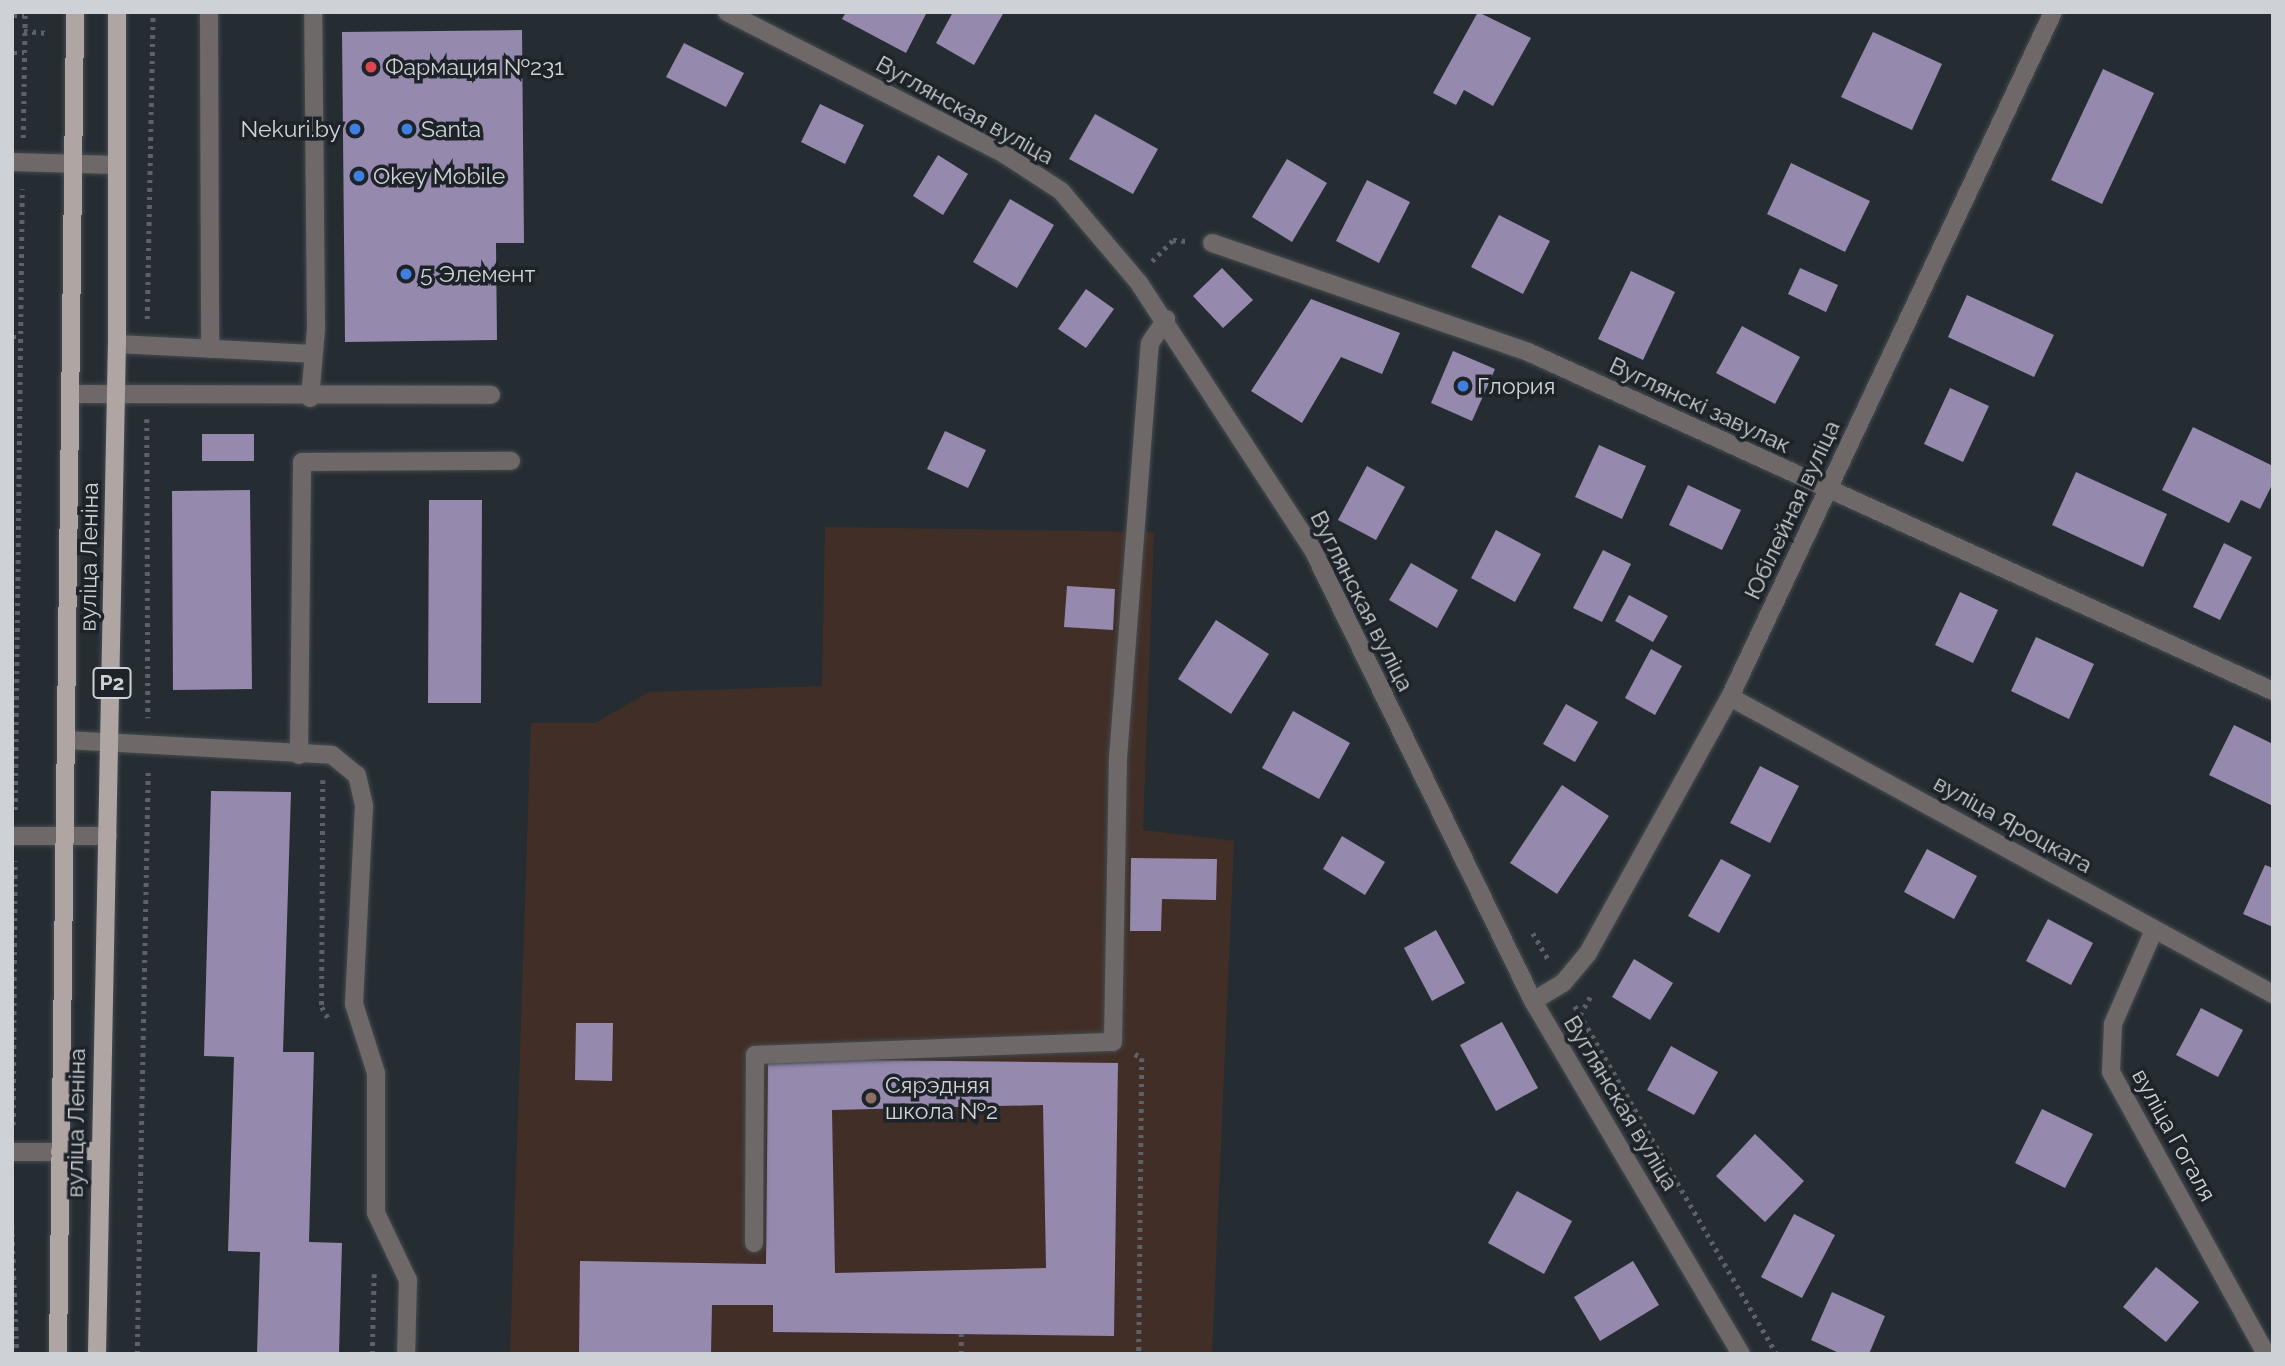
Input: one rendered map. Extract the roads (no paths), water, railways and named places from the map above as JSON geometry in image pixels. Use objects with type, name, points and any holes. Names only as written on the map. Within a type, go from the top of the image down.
[{"type":"main road","name":"вуліца Леніна","points":[[58,1354],[75,12]]},
{"type":"main road","name":"вуліца Леніна","points":[[97,1354],[99,1151],[111,739],[117,396],[117,12]]},
{"type":"main road","points":[[60,1152],[99,1151]]},
{"type":"street","points":[[209,12],[210,349]]},
{"type":"street","points":[[310,398],[313,354],[313,12]]},
{"type":"street","name":"Вуглянская вуліца","points":[[727,12],[751,18],[1004,153],[1060,191],[1166,319],[1313,550],[1533,1001],[1741,1354]]},
{"type":"street","name":"Юбілейная вуліца","points":[[1533,1001],[1563,983],[1588,953],[1730,697],[2053,12]]},
{"type":"street","points":[[17,162],[116,165]]},
{"type":"street","name":"Вуглянскі завулак","points":[[1212,243],[1528,352],[1828,492],[2273,691]]},
{"type":"street","points":[[754,1242],[755,1055],[1113,1042],[1120,731],[1150,343],[1166,319]]},
{"type":"street","points":[[117,344],[313,354]]},
{"type":"street","points":[[71,394],[310,398],[491,395]]},
{"type":"street","points":[[299,755],[302,462],[511,461]]},
{"type":"street","name":"вуліца Яроцкага","points":[[1730,697],[2273,994]]},
{"type":"street","points":[[66,740],[111,739],[299,755],[332,755],[357,775],[364,806],[354,1004],[376,1073],[376,1213],[408,1280],[406,1354]]},
{"type":"street","points":[[14,836],[108,836]]},
{"type":"street","name":"вуліца Гогаля","points":[[2154,930],[2113,1024],[2111,1072],[2266,1354]]},
{"type":"street","points":[[12,1152],[60,1152]]},
{"type":"place","name":"Фармация №231","points":[[371,67]]},
{"type":"place","name":"Nekuri.by","points":[[355,129]]},
{"type":"place","name":"Santa","points":[[407,129]]},
{"type":"place","name":"Okey Mobile","points":[[359,176]]},
{"type":"place","name":"5 Элемент","points":[[406,274]]},
{"type":"place","name":"Глория","points":[[1463,386]]},
{"type":"place","name":"Сярэдняя школа №2","points":[[871,1098]]}]
